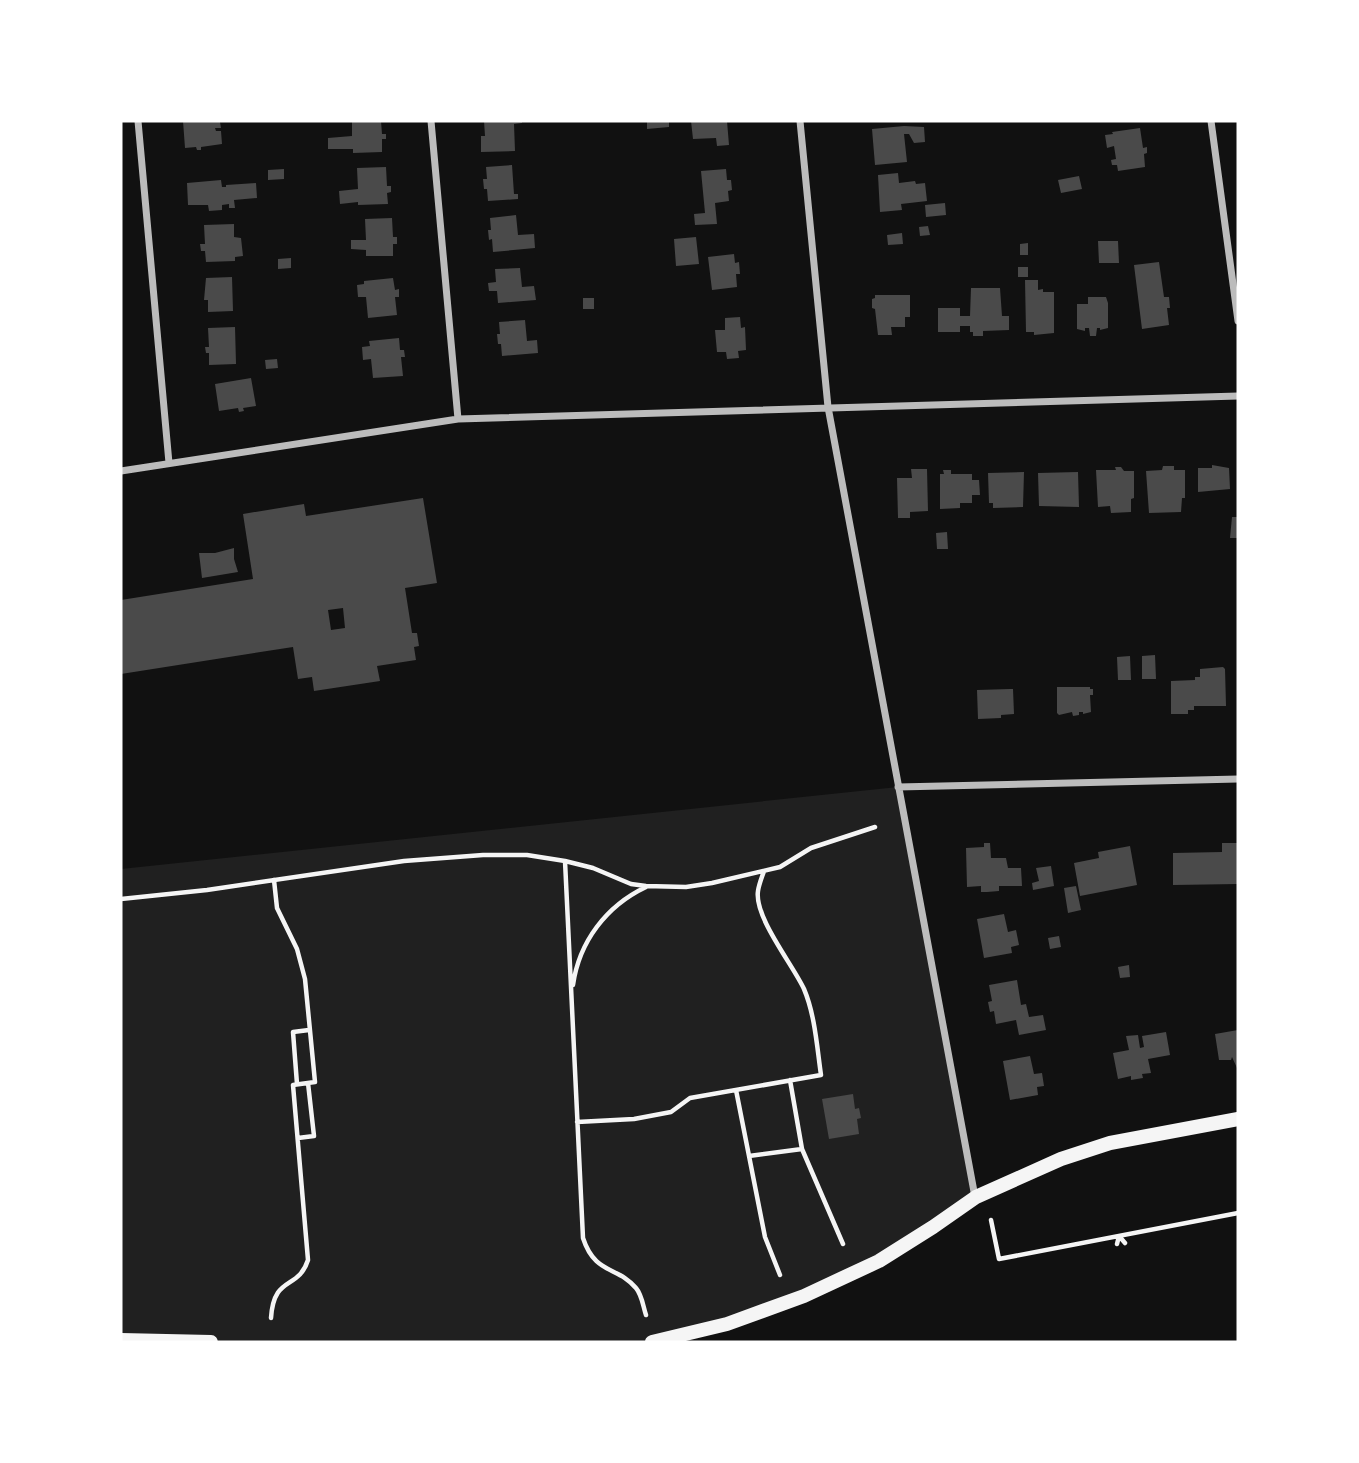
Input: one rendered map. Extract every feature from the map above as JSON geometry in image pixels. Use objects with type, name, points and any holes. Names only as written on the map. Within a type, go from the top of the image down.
[{"type":"main road","points":[[652,1342],[727,1324],[804,1296],[879,1261],[976,1197],[1061,1160],[1110,1143],[1238,1119]]},
{"type":"main road","points":[[121,1340],[211,1342]]},
{"type":"street","points":[[138,121],[169,463]]},
{"type":"street","points":[[431,121],[458,419]]},
{"type":"street","points":[[800,121],[828,407],[976,1197]]},
{"type":"street","points":[[1211,121],[1238,321]]},
{"type":"street","points":[[121,471],[458,419],[1238,396]]},
{"type":"street","points":[[898,787],[1238,779]]},
{"type":"path","points":[[121,900],[444,857],[508,854],[565,861],[593,868],[631,884],[686,887],[764,871],[786,864],[811,848],[875,827]]},
{"type":"path","points":[[565,861],[582,1229],[586,1246],[604,1268],[634,1286],[640,1294],[646,1315]]},
{"type":"path","points":[[577,1122],[634,1119],[671,1112],[690,1098],[821,1075],[810,1004],[771,933],[758,900],[757,893],[764,871]]},
{"type":"path","points":[[271,1318],[276,1292],[298,1277],[308,1260],[293,1084],[315,1082],[305,979],[297,949],[277,908],[274,880]]},
{"type":"path","points":[[572,1003],[579,958],[594,931],[618,903],[646,886]]},
{"type":"path","points":[[297,1084],[293,1032],[309,1030]]},
{"type":"path","points":[[790,1080],[802,1149],[843,1244]]},
{"type":"path","points":[[298,1138],[314,1136],[308,1083]]},
{"type":"path","points":[[736,1090],[765,1237],[780,1275]]},
{"type":"path","points":[[749,1156],[802,1149]]},
{"type":"path","points":[[999,1259],[1238,1213]]},
{"type":"path","points":[[991,1220],[1002,1267]]},
{"type":"path","points":[[1119,1236],[1125,1243]]},
{"type":"path","points":[[1116,1244],[1119,1236]]},
{"type":"shaded area","points":[[898,787],[976,1197],[946,1218],[804,1296],[652,1342],[121,1340],[121,869]]},
{"type":"building","points":[[183,121],[220,122],[221,128],[215,128],[216,131],[221,131],[222,144],[201,147],[201,150],[196,147],[185,148]]},
{"type":"building","points":[[352,121],[381,121],[382,134],[386,134],[386,139],[382,139],[382,152],[353,153],[353,149],[328,149],[328,138],[352,136]]},
{"type":"building","points":[[484,121],[522,121],[514,124],[515,151],[481,152],[481,136],[485,136]]},
{"type":"building","points":[[647,121],[669,121],[669,127],[647,129]]},
{"type":"building","points":[[691,121],[727,121],[729,145],[717,146],[716,138],[693,139]]},
{"type":"building","points":[[924,127],[925,142],[914,143],[909,134],[904,134],[907,162],[875,165],[872,129]]},
{"type":"building","points":[[1140,128],[1143,148],[1147,147],[1147,153],[1144,154],[1145,167],[1118,171],[1117,165],[1112,165],[1111,160],[1116,159],[1114,146],[1107,148],[1105,135]]},
{"type":"building","points":[[512,165],[514,194],[518,194],[518,199],[488,201],[483,179],[487,179],[486,167]]},
{"type":"building","points":[[386,167],[387,186],[391,186],[391,192],[387,193],[388,204],[340,204],[339,191],[358,189],[357,168]]},
{"type":"building","points":[[284,169],[284,179],[268,180],[268,170]]},
{"type":"building","points":[[726,169],[732,190],[728,191],[729,201],[715,203],[717,224],[695,225],[694,214],[705,213],[701,171]]},
{"type":"building","points":[[898,173],[899,183],[925,183],[927,201],[901,204],[902,210],[880,212],[878,175]]},
{"type":"building","points":[[1079,176],[1082,189],[1061,193],[1058,180]]},
{"type":"building","points":[[221,180],[222,187],[256,183],[257,198],[234,200],[235,208],[229,208],[229,204],[222,205],[222,210],[209,211],[208,205],[188,205],[187,183]]},
{"type":"building","points":[[945,203],[946,215],[926,217],[925,205]]},
{"type":"building","points":[[516,215],[518,235],[534,234],[535,248],[493,252],[488,230],[491,230],[490,218]]},
{"type":"building","points":[[392,218],[393,237],[397,237],[397,244],[393,244],[393,256],[366,256],[366,250],[351,249],[351,240],[366,240],[365,219]]},
{"type":"building","points":[[234,224],[234,237],[241,238],[243,256],[235,257],[235,261],[206,262],[205,251],[201,251],[200,244],[205,244],[204,225]]},
{"type":"building","points":[[928,226],[930,235],[920,236],[919,227]]},
{"type":"building","points":[[902,233],[903,244],[888,245],[887,235]]},
{"type":"building","points":[[696,237],[699,264],[676,266],[674,239]]},
{"type":"building","points":[[1098,241],[1118,241],[1119,263],[1099,263]]},
{"type":"building","points":[[1028,243],[1028,255],[1020,255],[1020,244]]},
{"type":"building","points":[[734,254],[735,263],[739,262],[737,287],[712,290],[708,257]]},
{"type":"building","points":[[291,258],[291,268],[278,269],[278,259]]},
{"type":"building","points":[[1159,262],[1164,297],[1169,297],[1169,325],[1142,329],[1134,265]]},
{"type":"building","points":[[1018,267],[1028,267],[1028,277],[1018,277]]},
{"type":"building","points":[[520,268],[522,287],[534,286],[536,300],[498,303],[497,291],[489,291],[488,283],[496,282],[495,269]]},
{"type":"building","points":[[232,277],[233,311],[208,312],[208,300],[204,300],[206,278]]},
{"type":"building","points":[[393,278],[395,290],[399,289],[399,297],[395,297],[397,315],[368,318],[366,297],[358,297],[357,285],[364,284],[364,281]]},
{"type":"building","points":[[1025,280],[1038,280],[1038,290],[1054,292],[1054,333],[1034,335],[1034,332],[1026,332]]},
{"type":"building","points":[[971,288],[1000,288],[1002,316],[1009,316],[1009,330],[983,331],[983,336],[973,336],[970,326],[960,326],[960,332],[938,332],[938,308],[960,308],[960,316],[970,316]]},
{"type":"building","points":[[875,295],[910,295],[910,317],[905,317],[905,327],[891,327],[892,335],[878,335],[875,309],[872,308]]},
{"type":"building","points":[[1088,297],[1106,297],[1108,303],[1108,328],[1097,328],[1096,336],[1090,336],[1089,328],[1085,328],[1085,331],[1077,329],[1077,304],[1088,304]]},
{"type":"building","points":[[583,298],[594,298],[594,309],[583,309]]},
{"type":"building","points":[[740,317],[741,328],[745,327],[746,350],[738,351],[739,358],[727,359],[726,352],[717,352],[715,330],[725,330],[725,318]]},
{"type":"building","points":[[525,320],[527,341],[537,340],[538,353],[502,356],[497,334],[500,334],[499,322]]},
{"type":"building","points":[[235,327],[236,364],[209,365],[209,353],[206,353],[205,347],[209,347],[208,328]]},
{"type":"building","points":[[399,338],[400,350],[404,350],[405,357],[401,357],[403,376],[373,378],[371,359],[363,360],[362,347],[370,346],[369,341]]},
{"type":"building","points":[[277,359],[278,368],[266,369],[265,360]]},
{"type":"building","points":[[251,378],[256,406],[243,408],[244,411],[239,412],[238,408],[219,411],[215,384]]},
{"type":"building","points":[[1212,465],[1229,468],[1230,489],[1198,492],[1198,468],[1212,468]]},
{"type":"building","points":[[1163,466],[1185,470],[1185,498],[1182,498],[1181,512],[1149,513],[1146,471],[1162,470]]},
{"type":"building","points":[[1115,467],[1134,471],[1131,512],[1111,513],[1110,506],[1098,507],[1096,470],[1116,470]]},
{"type":"building","points":[[911,469],[927,469],[928,511],[910,512],[910,518],[898,518],[897,478],[912,478]]},
{"type":"building","points":[[943,470],[951,470],[951,474],[972,474],[972,480],[979,480],[980,495],[972,495],[972,503],[960,503],[960,508],[940,509],[940,474],[944,474]]},
{"type":"building","points":[[1024,472],[1023,507],[993,508],[993,503],[989,503],[988,473]]},
{"type":"building","points":[[1078,472],[1079,507],[1039,506],[1038,473]]},
{"type":"building","points":[[423,498],[437,583],[405,588],[412,633],[417,633],[419,646],[414,647],[416,660],[377,666],[380,681],[314,691],[312,677],[298,679],[293,647],[121,674],[121,600],[253,579],[243,514],[304,504],[306,516]],"holes":[[[343,608],[345,628],[331,630],[328,610]]]},
{"type":"building","points":[[1232,517],[1238,517],[1238,538],[1230,538]]},
{"type":"building","points":[[947,532],[948,549],[937,549],[936,533]]},
{"type":"building","points":[[234,548],[238,572],[202,578],[199,553],[215,553]]},
{"type":"building","points":[[1155,655],[1156,679],[1142,679],[1142,656]]},
{"type":"building","points":[[1130,656],[1131,680],[1118,680],[1117,657]]},
{"type":"building","points":[[1223,667],[1226,706],[1194,706],[1194,710],[1188,710],[1188,714],[1171,714],[1171,681],[1195,680],[1195,677],[1200,677],[1200,669]]},
{"type":"building","points":[[1057,687],[1093,689],[1093,695],[1090,695],[1091,712],[1079,712],[1079,715],[1073,716],[1072,712],[1059,715]]},
{"type":"building","points":[[1013,689],[1014,714],[1001,715],[1001,718],[978,719],[977,690]]},
{"type":"building","points":[[984,843],[990,843],[991,858],[1006,858],[1008,868],[1021,868],[1022,886],[999,886],[999,891],[987,892],[981,892],[981,886],[967,887],[966,848],[984,847]]},
{"type":"building","points":[[1222,843],[1238,843],[1238,884],[1173,885],[1173,853],[1222,852]]},
{"type":"building","points":[[1130,846],[1137,885],[1080,896],[1074,863],[1099,858],[1098,852]]},
{"type":"building","points":[[1051,866],[1054,886],[1033,890],[1032,883],[1039,881],[1036,868]]},
{"type":"building","points":[[1076,886],[1081,910],[1068,913],[1064,888]]},
{"type":"building","points":[[1004,914],[1008,932],[1016,930],[1019,945],[1011,947],[1012,953],[984,958],[977,919]]},
{"type":"building","points":[[1059,936],[1061,947],[1050,949],[1048,938]]},
{"type":"building","points":[[1129,965],[1130,977],[1120,978],[1118,967]]},
{"type":"building","points":[[1017,980],[1021,1005],[1026,1004],[1029,1017],[1043,1015],[1046,1030],[1019,1035],[1016,1020],[996,1024],[994,1011],[990,1012],[988,1002],[992,1001],[989,985]]},
{"type":"building","points":[[1238,1030],[1237,1068],[1232,1057],[1231,1060],[1219,1060],[1215,1034]]},
{"type":"building","points":[[1166,1032],[1170,1055],[1148,1059],[1151,1073],[1142,1074],[1143,1078],[1131,1080],[1131,1076],[1118,1079],[1113,1053],[1129,1050],[1126,1036],[1138,1035],[1140,1048],[1144,1047],[1142,1036]]},
{"type":"building","points":[[1030,1056],[1034,1074],[1042,1073],[1044,1086],[1037,1087],[1038,1095],[1010,1100],[1003,1061]]},
{"type":"building","points":[[853,1094],[855,1109],[859,1108],[861,1118],[857,1119],[859,1134],[829,1139],[822,1099]]}]
